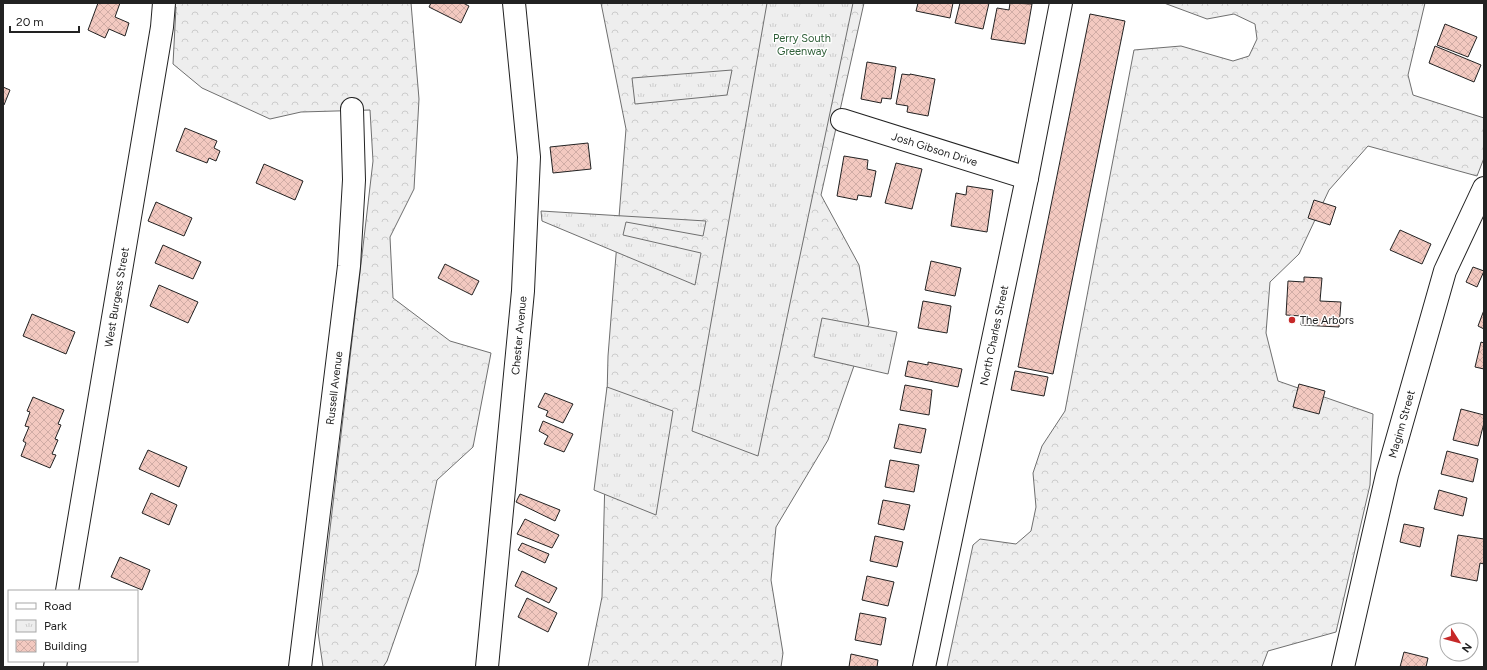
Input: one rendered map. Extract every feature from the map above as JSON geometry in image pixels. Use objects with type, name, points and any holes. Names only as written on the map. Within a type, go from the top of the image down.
[{"type":"street","name":"West Burgess Street","points":[[67,590],[162,27],[164,3]]},
{"type":"street","name":"Chester Avenue","points":[[487,667],[524,291],[529,157],[514,3]]},
{"type":"street","name":"North Charles Street","points":[[924,667],[1027,178],[1061,3]]},
{"type":"street","name":"Russell Avenue","points":[[300,667],[349,266],[354,180],[352,109]]},
{"type":"street","name":"Josh Gibson Drive","points":[[842,120],[1027,178]]},
{"type":"street","name":"Maginn Street","points":[[1343,667],[1387,474],[1445,271],[1484,188]]},
{"type":"green space","points":[[168,3],[411,3],[419,99],[414,189],[390,237],[393,298],[450,341],[491,353],[473,447],[437,480],[418,572],[387,661],[383,667],[323,667],[318,632],[373,161],[370,110],[301,112],[270,119],[202,88],[173,64],[176,7]]},
{"type":"green space","points":[[601,3],[864,3],[821,195],[859,265],[869,323],[828,440],[776,527],[771,580],[783,653],[781,667],[588,667],[602,597],[608,356],[626,129]]},
{"type":"green space","name":"Perry South Greenway","points":[[767,3],[853,3],[758,456],[692,431]]},
{"type":"green space","points":[[1164,3],[1425,3],[1408,75],[1413,95],[1484,118],[1484,158],[1477,176],[1368,146],[1329,190],[1299,254],[1270,282],[1266,333],[1278,381],[1373,414],[1370,485],[1336,632],[1268,651],[1262,667],[947,667],[973,545],[980,539],[1016,544],[1031,531],[1036,507],[1033,473],[1042,446],[1065,411],[1134,50],[1181,46],[1233,61],[1249,56],[1257,39],[1255,24],[1234,14],[1207,19]]},
{"type":"green space","points":[[732,70],[727,95],[635,104],[632,78]]},
{"type":"green space","points":[[541,211],[706,221],[703,236],[626,222],[623,235],[701,253],[695,285],[542,221]]},
{"type":"green space","points":[[822,318],[897,332],[888,374],[814,357]]},
{"type":"green space","points":[[607,387],[673,411],[656,515],[594,490]]},
{"type":"building","points":[[98,3],[120,3],[115,17],[129,23],[125,36],[109,29],[105,38],[88,30]]},
{"type":"building","points":[[431,3],[463,3],[469,6],[461,23],[429,7]]},
{"type":"building","points":[[918,3],[953,3],[950,18],[916,11]]},
{"type":"building","points":[[960,3],[989,3],[983,29],[955,23]]},
{"type":"building","points":[[1010,3],[1032,4],[1025,44],[991,39],[997,8],[1009,10]]},
{"type":"building","points":[[1090,14],[1125,21],[1053,374],[1018,367]]},
{"type":"building","points":[[1445,24],[1477,37],[1468,57],[1437,45]]},
{"type":"building","points":[[1435,46],[1481,65],[1474,82],[1429,63]]},
{"type":"building","points":[[867,62],[896,67],[891,99],[882,98],[881,103],[861,99]]},
{"type":"building","points":[[902,74],[935,79],[928,116],[907,112],[908,106],[896,104]]},
{"type":"building","points":[[3,87],[10,90],[4,105],[3,105]]},
{"type":"building","points":[[185,128],[217,141],[214,148],[220,151],[216,161],[209,158],[207,163],[176,151]]},
{"type":"building","points":[[588,143],[591,169],[553,173],[550,147]]},
{"type":"building","points":[[844,156],[868,160],[867,169],[876,171],[871,197],[858,195],[857,200],[837,196]]},
{"type":"building","points":[[896,163],[922,169],[912,209],[885,203]]},
{"type":"building","points":[[264,164],[303,181],[295,200],[256,183]]},
{"type":"building","points":[[967,186],[993,190],[987,232],[951,226],[956,193],[966,195]]},
{"type":"building","points":[[1314,200],[1336,207],[1330,225],[1308,218]]},
{"type":"building","points":[[156,202],[192,218],[184,236],[148,221]]},
{"type":"building","points":[[1400,230],[1431,244],[1422,264],[1390,250]]},
{"type":"building","points":[[163,245],[201,262],[193,279],[155,263]]},
{"type":"building","points":[[931,261],[961,268],[955,296],[925,290]]},
{"type":"building","points":[[445,264],[479,281],[472,295],[438,278]]},
{"type":"building","points":[[1473,267],[1484,271],[1477,287],[1466,282]]},
{"type":"building","points":[[1304,277],[1322,278],[1320,301],[1341,302],[1339,327],[1301,325],[1302,316],[1286,315],[1288,281],[1304,282]]},
{"type":"building","points":[[159,285],[198,302],[188,323],[150,306]]},
{"type":"building","points":[[923,301],[951,306],[947,333],[918,328]]},
{"type":"building","points":[[1484,310],[1484,329],[1478,326]]},
{"type":"building","points":[[32,314],[75,332],[66,354],[23,336]]},
{"type":"building","points":[[1481,342],[1484,343],[1484,369],[1475,367]]},
{"type":"building","points":[[908,361],[928,365],[928,362],[962,369],[958,387],[905,376]]},
{"type":"building","points":[[1015,371],[1048,377],[1044,396],[1011,390]]},
{"type":"building","points":[[1299,384],[1325,391],[1319,414],[1293,407]]},
{"type":"building","points":[[905,385],[932,390],[929,415],[900,410]]},
{"type":"building","points":[[545,393],[573,404],[563,423],[546,416],[548,411],[538,407]]},
{"type":"building","points":[[33,397],[64,410],[58,424],[61,425],[55,439],[58,440],[52,454],[56,455],[50,468],[21,456],[26,443],[23,441],[29,427],[25,426],[30,412],[27,411]]},
{"type":"building","points":[[1461,409],[1484,415],[1484,423],[1478,446],[1453,440]]},
{"type":"building","points":[[543,421],[573,434],[564,452],[544,444],[548,436],[539,431]]},
{"type":"building","points":[[899,424],[926,429],[921,453],[894,448]]},
{"type":"building","points":[[148,450],[187,467],[179,487],[139,469]]},
{"type":"building","points":[[1447,451],[1478,459],[1473,482],[1441,474]]},
{"type":"building","points":[[890,460],[919,465],[914,492],[885,487]]},
{"type":"building","points":[[1439,490],[1467,498],[1463,516],[1434,509]]},
{"type":"building","points":[[151,493],[177,505],[169,525],[142,513]]},
{"type":"building","points":[[520,494],[560,510],[555,521],[516,502]]},
{"type":"building","points":[[883,500],[910,505],[904,530],[878,524]]},
{"type":"building","points":[[525,519],[559,535],[552,548],[517,534]]},
{"type":"building","points":[[1404,524],[1424,528],[1420,547],[1400,542]]},
{"type":"building","points":[[1458,535],[1484,539],[1484,564],[1480,563],[1477,581],[1451,576]]},
{"type":"building","points":[[875,536],[903,542],[897,567],[870,561]]},
{"type":"building","points":[[522,543],[549,554],[545,563],[518,550]]},
{"type":"building","points":[[120,557],[150,570],[142,590],[111,577]]},
{"type":"building","points":[[522,571],[557,588],[549,603],[515,586]]},
{"type":"building","points":[[867,576],[894,582],[888,606],[862,600]]},
{"type":"building","points":[[527,598],[557,613],[548,632],[518,617]]},
{"type":"building","points":[[860,613],[886,618],[881,645],[855,640]]},
{"type":"building","points":[[1404,652],[1428,658],[1426,667],[1400,667]]},
{"type":"building","points":[[851,654],[878,660],[877,667],[849,667]]},
{"type":"place","name":"The Arbors","points":[[1292,320]]}]
